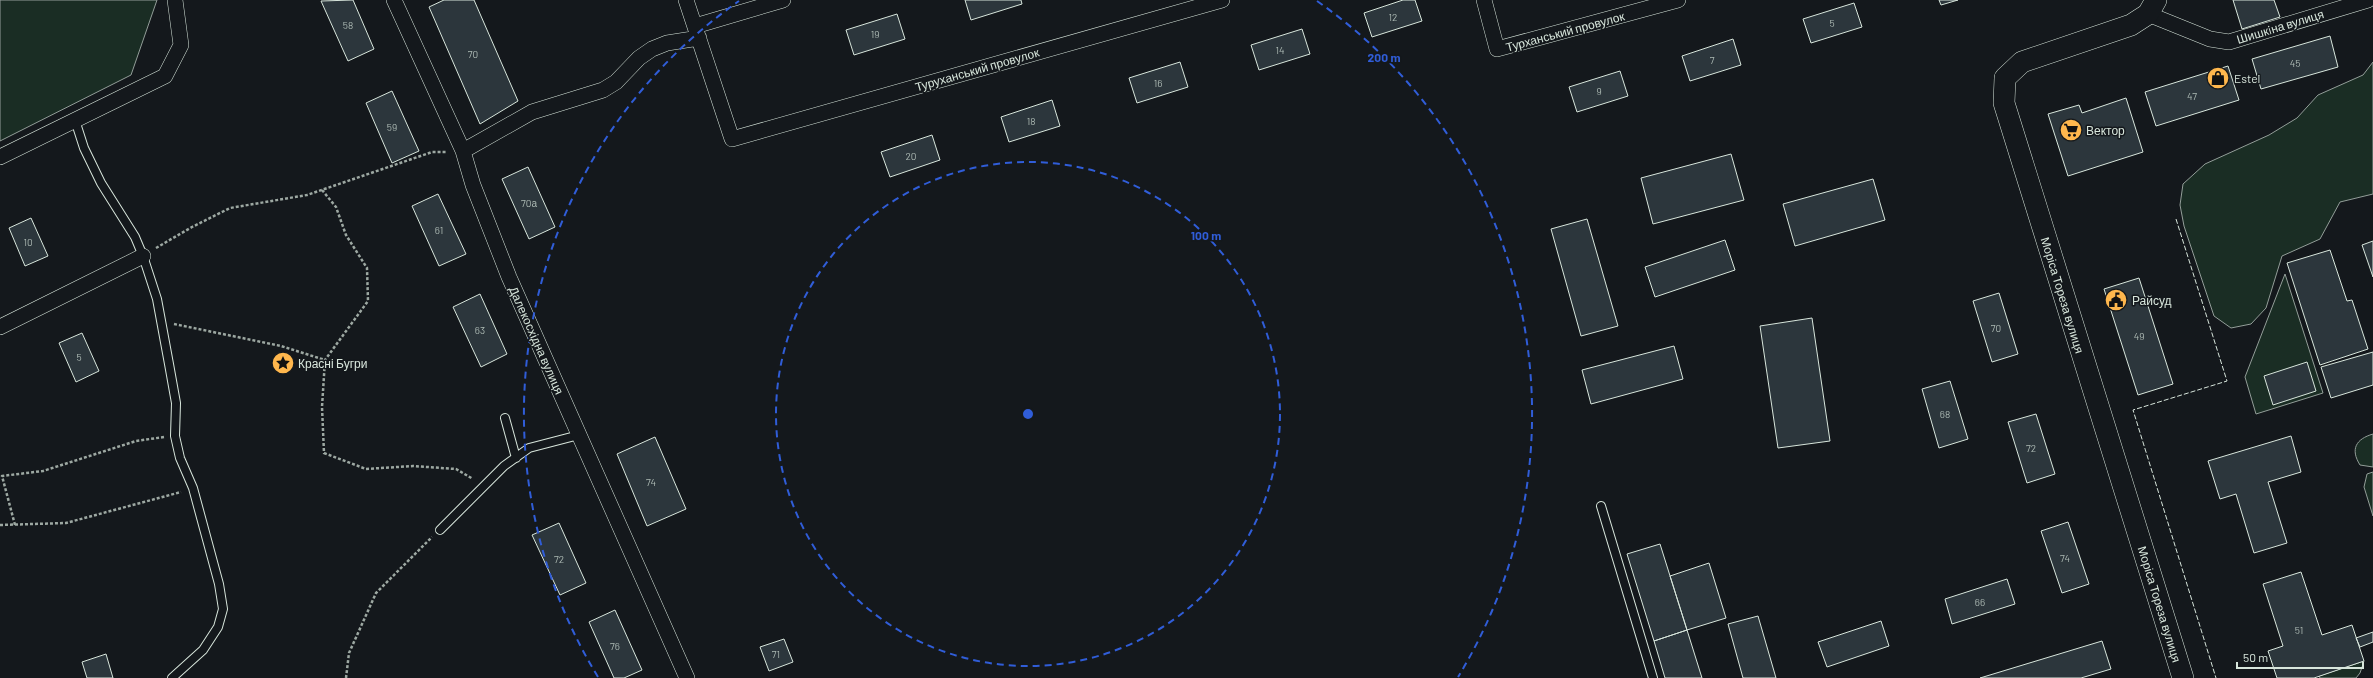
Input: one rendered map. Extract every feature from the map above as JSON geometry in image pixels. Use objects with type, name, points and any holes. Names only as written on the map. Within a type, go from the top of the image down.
[{"type":"street","points":[[0,157],[165,76],[181,45],[175,0]]},
{"type":"street","name":"Далекосхідна вулиця","points":[[394,0],[463,151],[473,185],[509,277],[687,678]]},
{"type":"street","points":[[686,0],[697,32]]},
{"type":"street","points":[[463,151],[532,112],[603,90],[616,82],[639,58],[652,49],[783,0]]},
{"type":"street","name":"Туруханський провулок","points":[[697,32],[732,139],[1222,0]]},
{"type":"street","name":"Турханський провулок","points":[[1484,0],[1497,49],[1678,0]]},
{"type":"street","name":"Шишкiна вулиця","points":[[2152,7],[2210,39],[2229,42],[2333,5],[2368,0]]},
{"type":"street","name":"Моріса Тореза вулиця","points":[[2152,7],[2131,25],[2022,62],[2005,78],[2004,103],[2183,678]]},
{"type":"street","points":[[0,327],[143,256]]},
{"type":"lane","points":[[75,120],[84,148],[101,183],[135,237],[143,256],[161,321],[176,403],[175,436],[180,458],[193,488],[211,548],[224,609],[218,627],[203,650],[172,678]]},
{"type":"lane","points":[[505,418],[516,458]]},
{"type":"lane","points":[[440,530],[504,466],[529,448],[579,435]]},
{"type":"lane","points":[[1601,506],[1653,678]]},
{"type":"path","points":[[143,256],[192,227],[230,208],[307,195],[432,152],[463,151]]},
{"type":"path","points":[[322,190],[336,207],[346,235],[368,268],[368,301],[325,360],[322,407],[324,453],[366,469],[413,466],[456,469],[476,481]]},
{"type":"path","points":[[161,321],[281,346],[325,360]]},
{"type":"path","points":[[15,525],[2,476],[42,471],[136,441],[175,436]]},
{"type":"path","points":[[0,525],[66,523],[193,488]]},
{"type":"path","points":[[346,678],[349,652],[376,593],[440,530]]},
{"type":"green space","points":[[0,0],[157,0],[131,75],[0,141]]},
{"type":"green space","points":[[2373,62],[2373,194],[2340,202],[2320,239],[2282,256],[2266,308],[2251,324],[2231,328],[2214,316],[2184,226],[2180,205],[2183,184],[2205,164],[2269,135],[2297,118],[2318,95],[2363,75]]},
{"type":"green space","points":[[2285,274],[2323,393],[2256,414],[2245,377]]},
{"type":"green space","points":[[2373,434],[2373,467],[2360,465],[2355,454],[2356,445],[2362,439]]},
{"type":"green space","points":[[2373,472],[2373,516],[2364,487],[2367,474]]},
{"type":"green space","points":[[2364,661],[2360,673],[2356,678],[2320,678],[2319,676]]},
{"type":"building","points":[[353,0],[374,49],[348,61],[321,1]]},
{"type":"building","points":[[444,0],[474,0],[518,101],[480,124],[429,7]]},
{"type":"building","points":[[965,0],[1021,0],[1022,4],[971,20]]},
{"type":"building","points":[[1403,0],[1415,0],[1422,21],[1372,37],[1364,13]]},
{"type":"building","points":[[1939,0],[1958,0],[1941,5]]},
{"type":"building","points":[[2233,0],[2274,0],[2280,17],[2242,29]]},
{"type":"building","points":[[1854,3],[1862,27],[1811,43],[1803,19]]},
{"type":"building","points":[[897,14],[905,39],[854,55],[846,30]]},
{"type":"building","points":[[1302,29],[1310,54],[1259,70],[1251,45]]},
{"type":"building","points":[[2330,36],[2338,67],[2261,89],[2252,59]]},
{"type":"building","points":[[1733,39],[1741,65],[1690,81],[1682,56]]},
{"type":"building","points":[[1180,62],[1188,87],[1137,103],[1129,78]]},
{"type":"building","points":[[2228,66],[2239,100],[2156,126],[2145,92]]},
{"type":"building","points":[[1620,71],[1628,96],[1577,112],[1569,87]]},
{"type":"building","points":[[392,91],[419,151],[392,163],[366,103]]},
{"type":"building","points":[[2126,98],[2143,152],[2068,176],[2048,114],[2079,105],[2082,113]]},
{"type":"building","points":[[1052,100],[1060,126],[1009,142],[1001,117]]},
{"type":"building","points":[[932,135],[940,160],[890,177],[881,152]]},
{"type":"building","points":[[1731,154],[1744,200],[1653,224],[1641,178]]},
{"type":"building","points":[[528,167],[555,227],[529,239],[502,179]]},
{"type":"building","points":[[1873,179],[1885,220],[1795,246],[1783,204]]},
{"type":"building","points":[[438,194],[466,254],[439,266],[412,206]]},
{"type":"building","points":[[31,218],[48,256],[25,266],[9,228]]},
{"type":"building","points":[[1587,219],[1618,326],[1581,336],[1551,229]]},
{"type":"building","points":[[1725,240],[1735,270],[1655,297],[1645,267]]},
{"type":"building","points":[[2373,241],[2373,277],[2362,245]]},
{"type":"building","points":[[2330,250],[2347,301],[2352,300],[2368,349],[2320,365],[2287,263]]},
{"type":"building","points":[[2139,278],[2173,384],[2138,395],[2104,289]]},
{"type":"building","points":[[1999,293],[2018,354],[1992,362],[1973,301]]},
{"type":"building","points":[[480,294],[507,354],[481,367],[453,307]]},
{"type":"building","points":[[1812,318],[1830,441],[1778,448],[1760,326]]},
{"type":"building","points":[[82,333],[99,371],[76,382],[59,343]]},
{"type":"building","points":[[1674,346],[1683,379],[1591,404],[1582,370]]},
{"type":"building","points":[[2373,352],[2373,385],[2331,398],[2321,367]]},
{"type":"building","points":[[2307,362],[2316,391],[2273,405],[2264,376]]},
{"type":"building","points":[[1950,381],[1968,439],[1939,448],[1922,389]]},
{"type":"building","points":[[2036,414],[2055,474],[2027,483],[2008,422]]},
{"type":"building","points":[[2291,436],[2301,472],[2268,482],[2287,543],[2254,553],[2236,494],[2220,499],[2208,461]]},
{"type":"building","points":[[655,437],[686,509],[647,526],[617,454]]},
{"type":"building","points":[[2068,522],[2089,584],[2062,593],[2041,531]]},
{"type":"building","points":[[559,523],[586,583],[560,595],[532,535]]},
{"type":"building","points":[[1660,544],[1687,630],[1654,641],[1627,554]]},
{"type":"building","points":[[1709,563],[1726,618],[1687,630],[1670,576]]},
{"type":"building","points":[[2301,572],[2322,635],[2352,625],[2364,661],[2314,678],[2277,678],[2268,651],[2283,646],[2263,584]]},
{"type":"building","points":[[2007,579],[2015,604],[1952,624],[1945,599]]},
{"type":"building","points":[[615,610],[642,670],[624,678],[614,678],[589,622]]},
{"type":"building","points":[[1758,616],[1776,678],[1743,678],[1728,624]]},
{"type":"building","points":[[1881,621],[1889,646],[1827,667],[1818,642]]},
{"type":"building","points":[[1687,630],[1702,678],[1665,678],[1654,641]]},
{"type":"building","points":[[2373,632],[2373,642],[2360,647],[2356,638]]},
{"type":"building","points":[[784,639],[793,662],[769,671],[760,647]]},
{"type":"building","points":[[2102,641],[2111,669],[2081,678],[1980,678]]},
{"type":"building","points":[[106,654],[113,678],[87,678],[82,662]]},
{"type":"fence","points":[[2176,219],[2227,381],[2133,410],[2216,678]]},
{"type":"place","name":"Estel","points":[[2218,78]]},
{"type":"place","name":"Вектор","points":[[2071,130]]},
{"type":"place","name":"Райсуд","points":[[2116,300]]},
{"type":"place","name":"Красні Бугри","points":[[283,363]]}]
